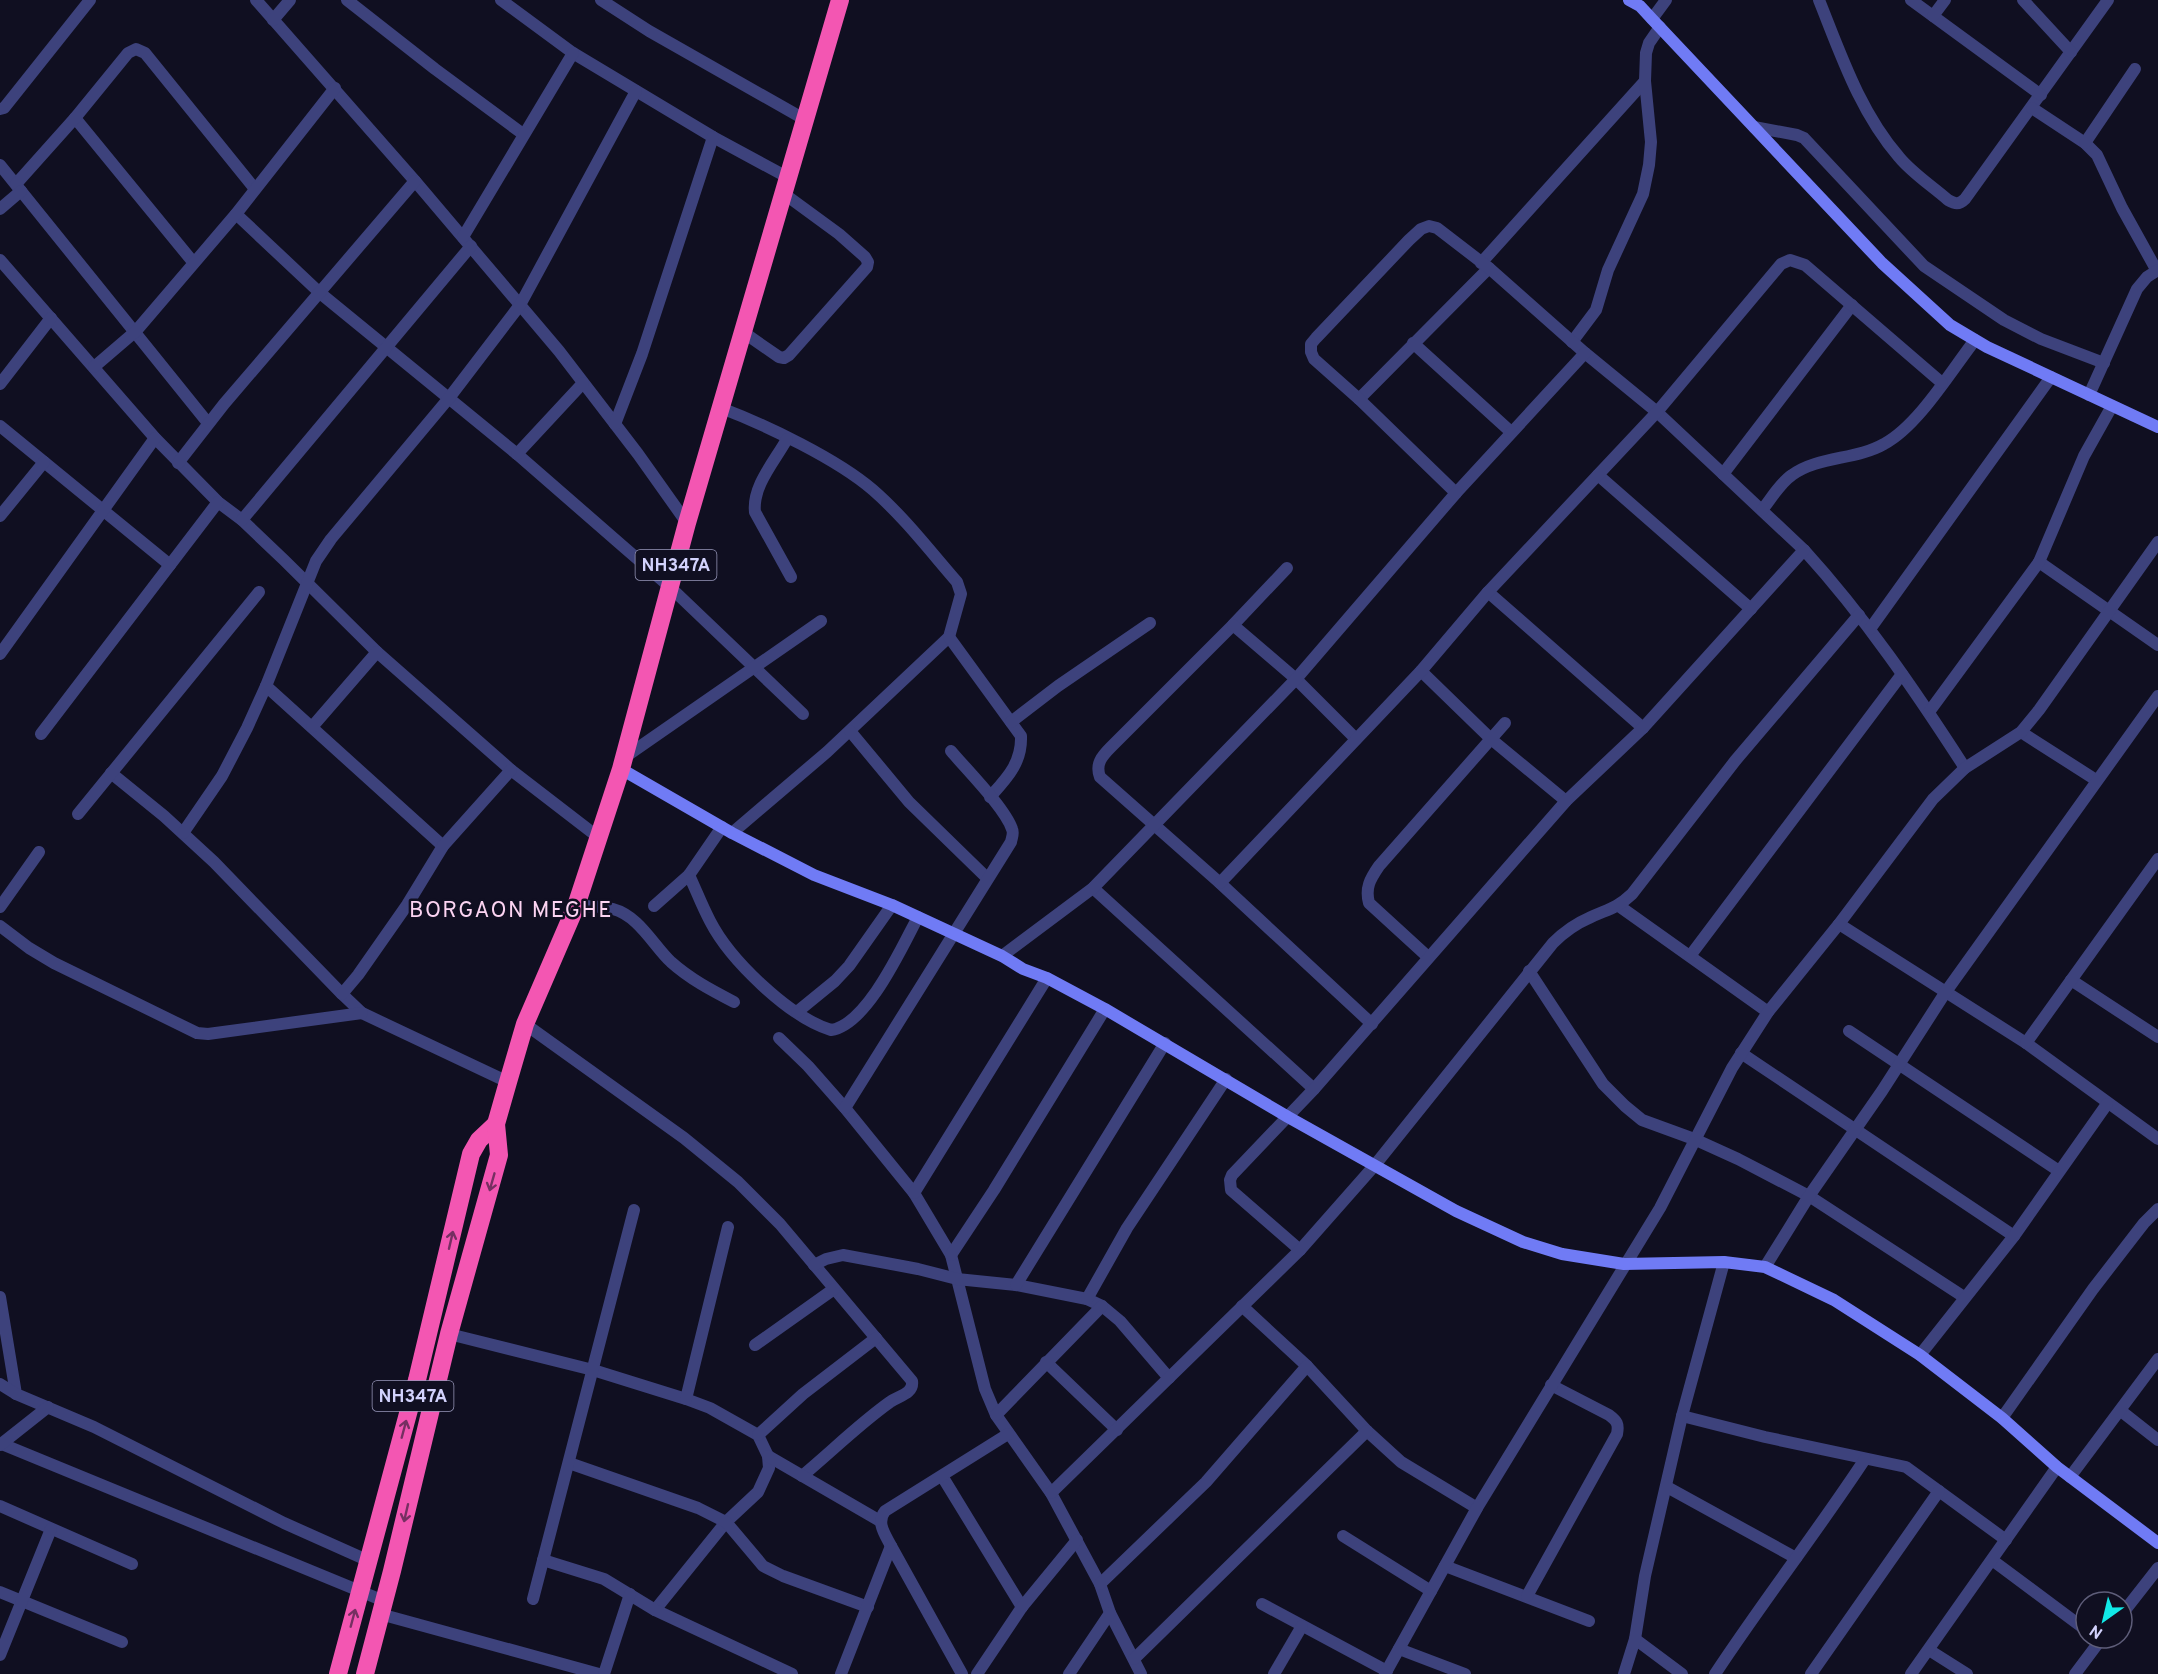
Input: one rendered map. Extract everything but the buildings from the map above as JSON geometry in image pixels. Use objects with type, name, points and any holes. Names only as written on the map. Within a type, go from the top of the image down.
[{"type":"highway","name":"NH347A","points":[[365,1674],[449,1334],[499,1155],[496,1124],[525,1024],[576,906],[623,763],[687,523],[840,0]]},
{"type":"highway","name":"NH347A","points":[[338,1674],[417,1380],[471,1154],[478,1140],[496,1124]]},
{"type":"street","points":[[0,110],[4,108],[90,0]]},
{"type":"street","points":[[256,0],[335,88],[520,305],[583,382],[687,523]]},
{"type":"street","points":[[273,20],[290,0]]},
{"type":"street","points":[[347,0],[523,134]]},
{"type":"street","points":[[501,0],[573,53],[713,137],[785,185],[868,262],[867,267],[784,358],[779,357],[743,332]]},
{"type":"street","points":[[601,0],[804,119]]},
{"type":"street","points":[[1629,0],[1640,6],[1882,263],[1950,325],[1975,340],[2158,427]]},
{"type":"street","points":[[1572,342],[1596,310],[1608,270],[1643,194],[1651,142],[1644,81],[1646,53],[1666,0]]},
{"type":"street","points":[[1819,0],[1854,88],[1899,158],[1954,203],[1961,203],[1965,200],[2108,0]]},
{"type":"street","points":[[1911,0],[2041,95]]},
{"type":"street","points":[[1933,16],[1945,0]]},
{"type":"street","points":[[2023,0],[2071,52]]},
{"type":"street","points":[[0,209],[128,53],[136,49],[146,53],[255,189]]},
{"type":"street","points":[[242,520],[387,349],[467,242],[523,134],[573,53]]},
{"type":"street","points":[[2085,143],[2135,69]]},
{"type":"street","points":[[1359,399],[1485,266],[1644,81]]},
{"type":"street","points":[[93,367],[136,331],[193,261],[236,214],[335,88]]},
{"type":"street","points":[[183,833],[222,776],[247,728],[316,561],[331,539],[449,398],[520,305],[636,92]]},
{"type":"street","points":[[2031,108],[2085,143],[2097,155],[2122,208],[2157,271],[2147,277],[2137,289],[2089,395]]},
{"type":"street","points":[[75,118],[193,261]]},
{"type":"street","points":[[1754,127],[1804,138],[1915,258],[1966,296],[2004,320],[2041,339],[2104,363]]},
{"type":"street","points":[[615,424],[642,354],[713,137]]},
{"type":"street","points":[[0,165],[208,423]]},
{"type":"street","points":[[178,463],[208,423],[415,181]]},
{"type":"street","points":[[236,214],[320,293],[517,454],[670,587],[803,714]]},
{"type":"street","points":[[1456,493],[1314,359],[1311,352],[1311,344],[1316,338],[1409,240],[1421,229],[1429,226],[1437,228],[1485,266],[1657,412],[1804,550],[1870,629],[1929,711],[1965,768]]},
{"type":"street","points":[[0,260],[155,438],[218,502],[242,520],[285,560],[377,652],[511,770],[598,837]]},
{"type":"street","points":[[1220,883],[1421,671],[1488,592],[1657,412],[1781,264],[1790,260],[1805,265],[1942,383]]},
{"type":"street","points":[[1723,474],[1852,305]]},
{"type":"street","points":[[0,384],[51,318]]},
{"type":"street","points":[[1762,510],[1790,476],[1804,468],[1882,445],[1902,432],[1975,340]]},
{"type":"street","points":[[1413,343],[1511,432]]},
{"type":"street","points":[[1002,956],[1093,888],[1296,680],[1456,493],[1585,353]]},
{"type":"street","points":[[1870,629],[2051,377]]},
{"type":"street","points":[[517,454],[583,382]]},
{"type":"street","points":[[1929,711],[2039,562],[2084,456],[2112,406]]},
{"type":"street","points":[[654,906],[689,875],[727,830],[850,731],[949,637],[961,594],[957,582],[874,491],[854,475],[787,439],[721,408]]},
{"type":"street","points":[[0,426],[170,565]]},
{"type":"street","points":[[0,654],[155,438]]},
{"type":"street","points":[[787,439],[756,491],[754,502],[755,512],[791,577]]},
{"type":"street","points":[[0,516],[44,462]]},
{"type":"street","points":[[1598,475],[1750,609]]},
{"type":"street","points":[[41,734],[218,502]]},
{"type":"street","points":[[1262,1604],[1386,1672],[1477,1508],[1660,1208],[1694,1139],[1741,1053],[1768,1012],[1839,924],[1933,799],[1965,768],[2021,732],[2039,711],[2158,542]]},
{"type":"street","points":[[1300,1250],[1231,1190],[1229,1185],[1232,1175],[1314,1089],[1566,801],[1642,728],[1804,550]]},
{"type":"street","points":[[2039,562],[2158,645]]},
{"type":"street","points":[[1287,568],[1110,747],[1098,763],[1098,771],[1100,777],[1154,823],[1372,1024]]},
{"type":"street","points":[[78,814],[259,592]]},
{"type":"street","points":[[1488,592],[1642,728]]},
{"type":"street","points":[[1051,1493],[1300,1250],[1375,1165],[1553,943],[1568,929],[1619,906],[1632,894],[1735,762],[1859,615]]},
{"type":"street","points":[[821,621],[623,763],[727,830],[814,875],[891,905],[1002,956],[1023,969],[1047,978],[1165,1043],[1288,1117],[1456,1211],[1523,1242],[1562,1254],[1624,1264],[1724,1262],[1765,1267],[1834,1300],[1920,1355],[2002,1418],[2057,1467],[2158,1543]]},
{"type":"street","points":[[1011,722],[1058,686],[1150,623]]},
{"type":"street","points":[[1233,625],[1296,680],[1356,739]]},
{"type":"street","points":[[949,637],[1021,736],[1020,755],[1012,773],[990,797]]},
{"type":"street","points":[[312,727],[377,652]]},
{"type":"street","points":[[1421,671],[1491,739],[1566,801]]},
{"type":"street","points":[[1690,956],[1902,674]]},
{"type":"street","points":[[266,686],[443,846]]},
{"type":"street","points":[[1765,1267],[1809,1196],[1945,993],[2158,696]]},
{"type":"street","points":[[1428,957],[1370,903],[1366,892],[1370,879],[1504,723]]},
{"type":"street","points":[[850,731],[909,802],[987,878]]},
{"type":"street","points":[[2021,732],[2096,780]]},
{"type":"street","points":[[845,1108],[987,878],[1006,852],[1013,834],[1012,827],[990,797],[951,751]]},
{"type":"street","points":[[342,994],[401,914],[443,846],[511,770]]},
{"type":"street","points":[[111,773],[214,862],[362,1012],[508,1082]]},
{"type":"street","points":[[0,907],[39,852]]},
{"type":"street","points":[[2026,1043],[2158,859]]},
{"type":"street","points":[[689,875],[710,922],[753,977],[797,1012],[831,1030],[847,1025],[866,1006],[882,983],[918,917]]},
{"type":"street","points":[[1093,888],[1314,1089]]},
{"type":"street","points":[[797,1012],[835,981],[849,966],[891,905]]},
{"type":"street","points":[[576,906],[600,907],[623,913],[633,920],[669,960],[686,975],[734,1002]]},
{"type":"street","points":[[1619,906],[1768,1012]]},
{"type":"street","points":[[1839,924],[2026,1043],[2158,1139]]},
{"type":"street","points":[[0,926],[54,963],[198,1033],[208,1034],[362,1012]]},
{"type":"street","points":[[1529,972],[1603,1084],[1642,1120],[1694,1139],[1738,1159],[1809,1196],[1964,1298]]},
{"type":"street","points":[[914,1193],[1047,978]]},
{"type":"street","points":[[2071,980],[2156,1030]]},
{"type":"street","points":[[951,1255],[994,1190],[1105,1009]]},
{"type":"street","points":[[525,1024],[684,1138],[738,1182],[780,1224],[912,1381],[913,1386],[910,1390],[890,1402],[802,1476]]},
{"type":"street","points":[[1849,1031],[2059,1172]]},
{"type":"street","points":[[779,1038],[808,1066],[845,1108],[914,1193],[951,1255],[985,1389],[996,1415],[1051,1493],[1100,1584],[1110,1612],[1141,1674]]},
{"type":"street","points":[[1016,1285],[1165,1043]]},
{"type":"street","points":[[1741,1053],[2014,1236]]},
{"type":"street","points":[[1087,1299],[1127,1228],[1226,1079]]},
{"type":"street","points":[[1920,1355],[2014,1236],[2107,1104]]},
{"type":"street","points":[[2002,1418],[2093,1289],[2144,1223],[2158,1209]]},
{"type":"street","points":[[533,1599],[634,1210]]},
{"type":"street","points":[[686,1399],[728,1227]]},
{"type":"street","points":[[814,1265],[826,1258],[843,1255],[957,1279],[1016,1285],[1087,1299],[1102,1306],[1120,1321],[1169,1378]]},
{"type":"street","points":[[1624,1674],[1635,1638],[1645,1576],[1682,1416],[1724,1262]]},
{"type":"street","points":[[755,1345],[834,1289]]},
{"type":"street","points":[[0,1297],[16,1394]]},
{"type":"street","points":[[996,1415],[1102,1306]]},
{"type":"street","points":[[1242,1306],[1307,1366],[1367,1431],[1401,1462],[1477,1508]]},
{"type":"street","points":[[449,1334],[593,1370],[686,1399],[710,1408],[758,1435],[768,1456],[769,1468],[758,1492],[726,1522],[655,1610]]},
{"type":"street","points":[[758,1435],[803,1394],[876,1338]]},
{"type":"street","points":[[2070,1477],[2158,1359]]},
{"type":"street","points":[[1046,1362],[1117,1430]]},
{"type":"street","points":[[1100,1584],[1206,1482],[1307,1366]]},
{"type":"street","points":[[0,1384],[16,1394],[94,1426],[284,1523],[369,1561]]},
{"type":"street","points":[[1527,1596],[1617,1434],[1618,1425],[1610,1415],[1551,1385]]},
{"type":"street","points":[[48,1407],[1,1444],[361,1592],[382,1608],[599,1674]]},
{"type":"street","points":[[2121,1411],[2158,1440]]},
{"type":"street","points":[[1682,1416],[1906,1467],[2006,1540]]},
{"type":"street","points":[[1134,1659],[1367,1431]]},
{"type":"street","points":[[962,1674],[881,1528],[880,1521],[885,1511],[1008,1434]]},
{"type":"street","points":[[768,1456],[880,1521]]},
{"type":"street","points":[[1715,1674],[1749,1622],[1865,1459]]},
{"type":"street","points":[[568,1463],[698,1508],[726,1522],[763,1566],[783,1576],[868,1607]]},
{"type":"street","points":[[1911,1674],[2057,1467]]},
{"type":"street","points":[[942,1476],[1022,1607]]},
{"type":"street","points":[[1667,1486],[1796,1558]]},
{"type":"street","points":[[1810,1674],[1939,1491]]},
{"type":"street","points":[[0,1506],[132,1564]]},
{"type":"street","points":[[0,1655],[51,1529]]},
{"type":"street","points":[[1344,1536],[1431,1591]]},
{"type":"street","points":[[977,1674],[1022,1607],[1077,1540]]},
{"type":"street","points":[[842,1674],[891,1546]]},
{"type":"street","points":[[543,1560],[604,1579],[655,1610],[792,1674]]},
{"type":"street","points":[[1992,1560],[2074,1621]]},
{"type":"street","points":[[1445,1566],[1589,1621]]},
{"type":"street","points":[[2134,1599],[2158,1568]]},
{"type":"street","points":[[0,1592],[122,1642]]},
{"type":"street","points":[[604,1674],[630,1594]]},
{"type":"street","points":[[1069,1674],[1110,1612]]},
{"type":"street","points":[[1274,1674],[1302,1626]]},
{"type":"street","points":[[1635,1638],[1682,1674]]},
{"type":"street","points":[[1399,1649],[1465,1674]]},
{"type":"street","points":[[1929,1650],[1967,1674]]},
{"type":"street","points":[[2075,1674],[2092,1650]]},
{"type":"district","name":"BORGAON MEGHE","points":[[511,909]]}]
